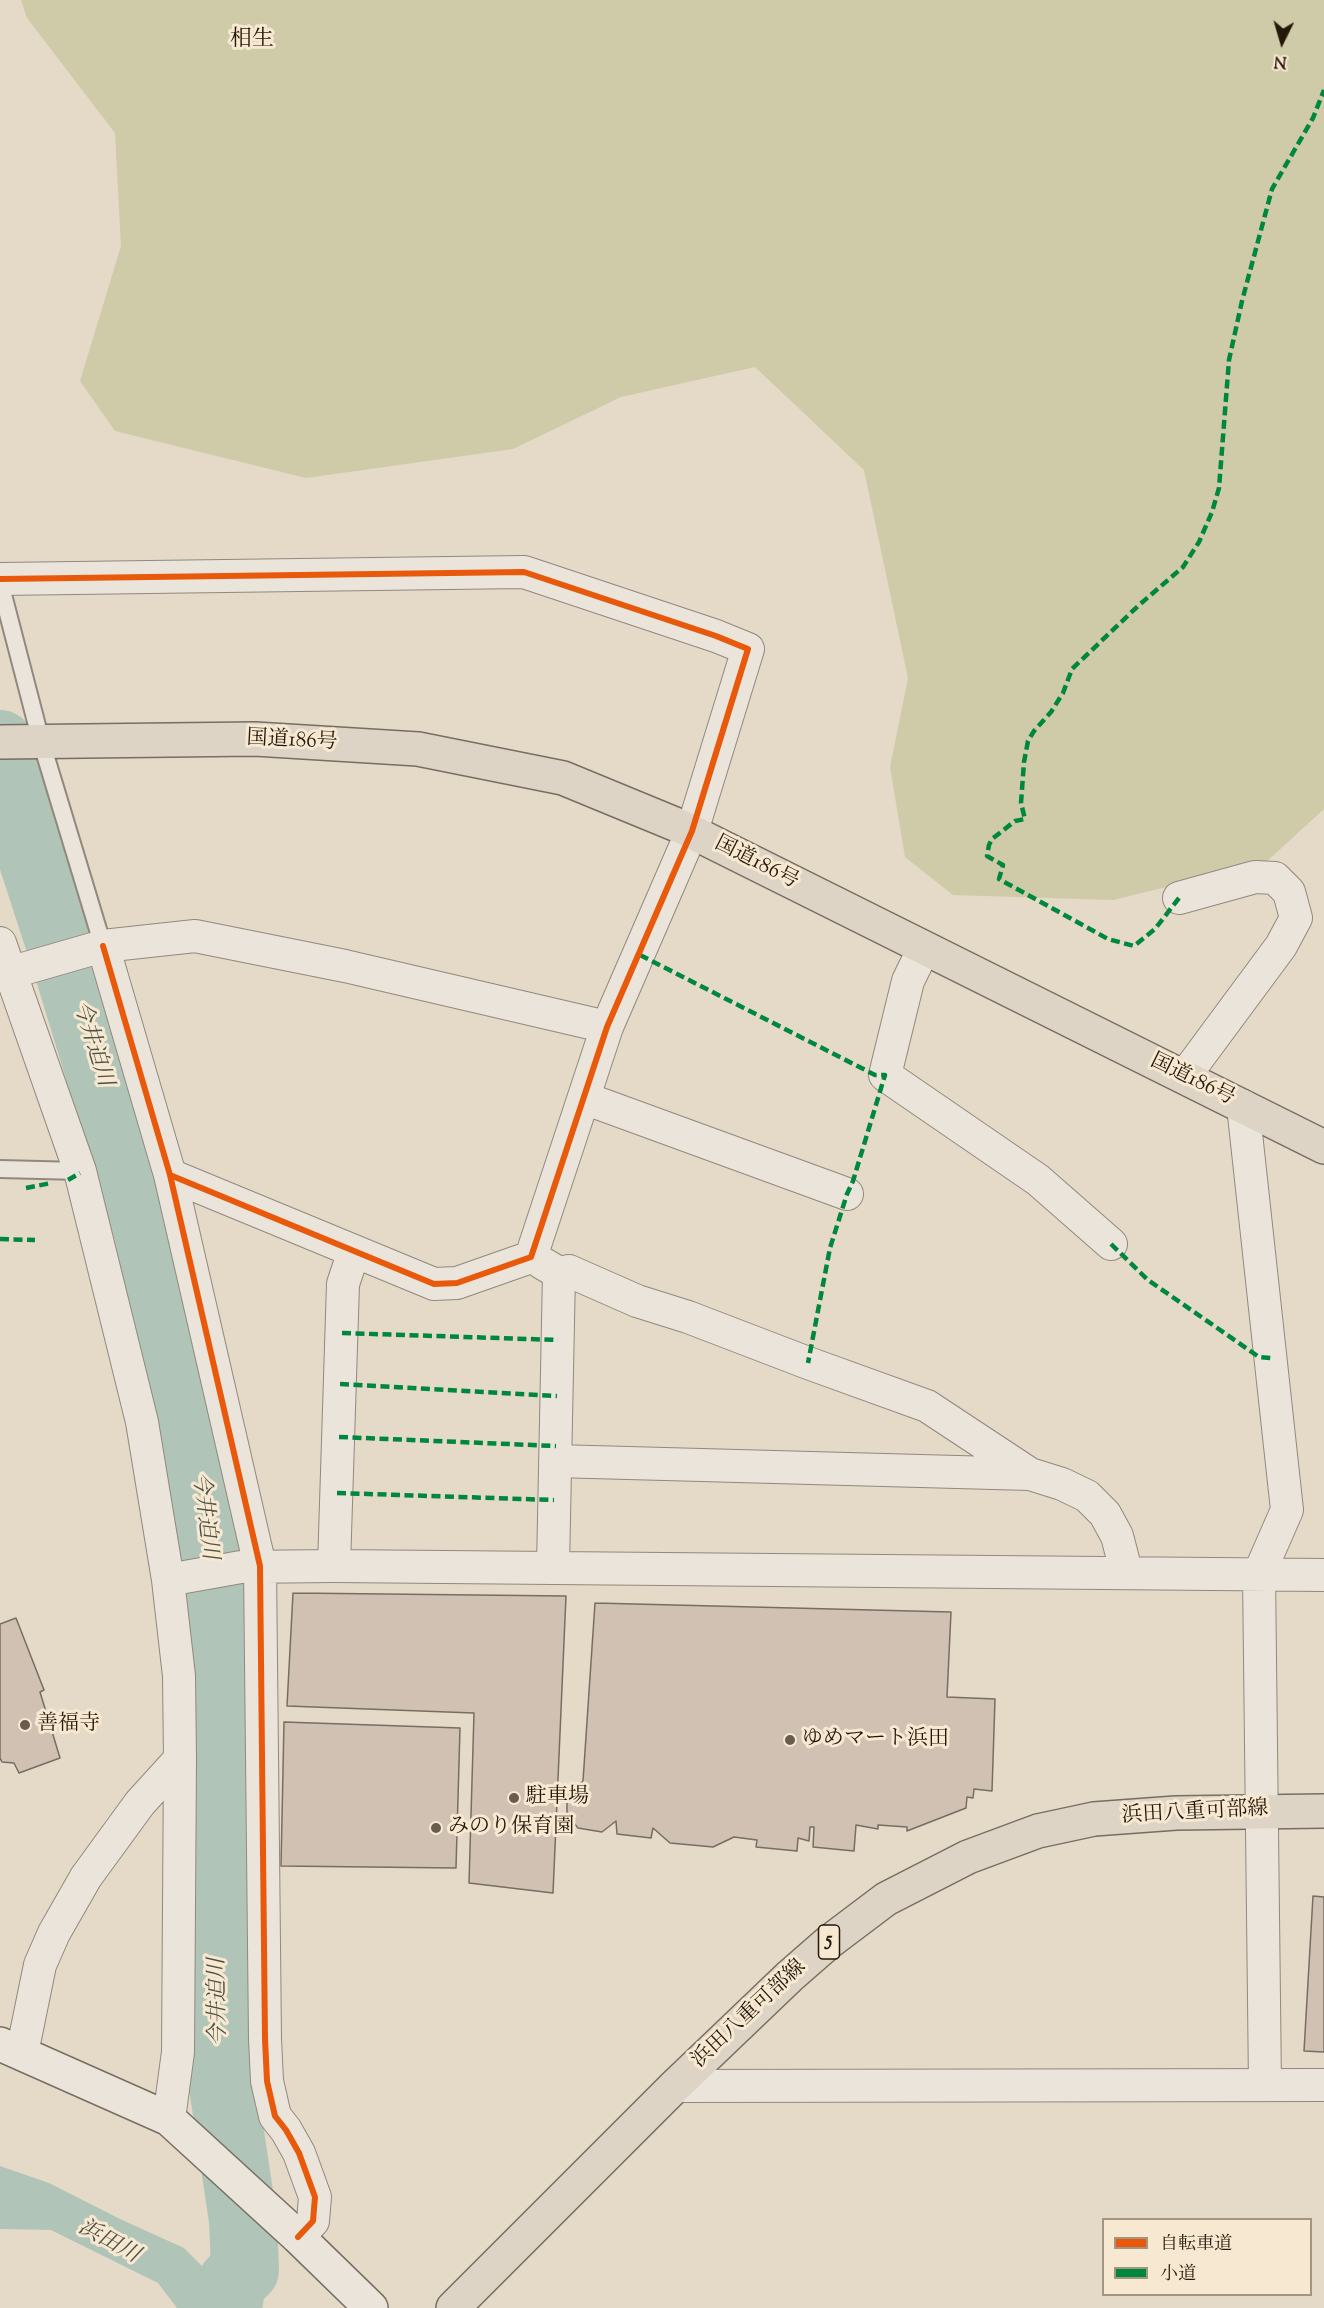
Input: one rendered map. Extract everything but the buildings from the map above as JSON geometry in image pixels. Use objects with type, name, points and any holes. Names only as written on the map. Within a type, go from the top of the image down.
[{"type":"main road","name":"国道186号","points":[[23,741],[255,739],[418,749],[563,778],[692,831],[1324,1147]]},
{"type":"main road","name":"浜田八重可部線","points":[[453,2308],[675,2086],[790,1976],[853,1923],[886,1899],[968,1857],[1038,1831],[1094,1819],[1262,1810],[1324,1811]]},
{"type":"street","points":[[0,581],[524,572],[716,636],[748,650],[692,831],[607,1028],[531,1257]]},
{"type":"street","points":[[1179,898],[1255,878],[1275,878],[1289,892],[1296,918],[1281,946],[1184,1077]]},
{"type":"street","points":[[17,970],[96,948],[195,936],[345,966],[607,1028]]},
{"type":"street","points":[[0,943],[17,970],[12,1013],[80,1171],[142,1422],[173,1579],[179,1676],[180,1759],[178,2052],[169,2119]]},
{"type":"street","points":[[96,948],[170,1175],[251,1566],[267,2081],[275,2116],[299,2152],[315,2197],[313,2221],[298,2237]]},
{"type":"street","points":[[924,948],[908,981],[885,1075],[1038,1180],[1111,1244]]},
{"type":"street","points":[[584,1098],[847,1194]]},
{"type":"street","points":[[1243,1106],[1287,1510],[1259,1574],[1265,2085]]},
{"type":"street","points":[[170,1175],[434,1284],[457,1283],[531,1257],[559,1273],[569,1271],[637,1301],[688,1317],[808,1364],[927,1406],[1030,1474]]},
{"type":"street","points":[[334,1566],[343,1284],[354,1251]]},
{"type":"street","points":[[553,1567],[559,1273]]},
{"type":"street","points":[[555,1461],[1030,1474],[1062,1484],[1087,1496],[1105,1514],[1117,1536],[1123,1559],[1122,1573]]},
{"type":"street","points":[[173,1579],[251,1566],[1324,1575]]},
{"type":"street","points":[[180,1759],[140,1803],[86,1877],[54,1933],[40,1965],[11,2049],[169,2119],[298,2237],[371,2308]]},
{"type":"street","points":[[675,2086],[1324,2085]]},
{"type":"lane","points":[[0,581],[23,741],[96,948]]},
{"type":"lane","points":[[0,1168],[80,1171]]},
{"type":"shaded area","points":[[21,0],[1324,0],[1324,809],[1265,863],[1113,900],[953,895],[905,857],[890,767],[908,678],[864,470],[755,367],[621,397],[513,449],[306,478],[115,431],[80,381],[121,246],[115,133],[27,18]]},
{"type":"water","name":"浜田川","points":[[0,2166],[49,2183],[184,2248],[202,2266],[215,2273],[259,2308],[177,2308],[158,2283],[51,2230],[0,2229]]},
{"type":"waterway","name":"今井迫川","points":[[0,744],[19,818],[69,972],[147,1229],[192,1428],[213,1598],[218,1701],[216,1827],[221,2073],[243,2220],[245,2270],[232,2282],[228,2308]]},
{"type":"marked path","points":[[1179,898],[1155,929],[1134,946],[1108,939],[999,879],[1003,865],[987,856],[992,839],[1015,821],[1025,819],[1021,803],[1028,741],[1063,693],[1072,669],[1183,567],[1199,542],[1219,488],[1229,360],[1272,189],[1313,118],[1324,90]]},
{"type":"marked path","points":[[640,955],[875,1075],[885,1075],[830,1248],[808,1363]]},
{"type":"marked path","points":[[68,1180],[80,1173]]},
{"type":"marked path","points":[[26,1188],[51,1183]]},
{"type":"marked path","points":[[0,1239],[35,1240]]},
{"type":"marked path","points":[[1111,1244],[1148,1280],[1259,1357],[1271,1358]]},
{"type":"marked path","points":[[342,1333],[558,1340]]},
{"type":"marked path","points":[[340,1384],[557,1396]]},
{"type":"marked path","points":[[339,1437],[556,1446]]},
{"type":"marked path","points":[[337,1493],[554,1500]]},
{"type":"cycle path","points":[[0,579],[524,572],[716,636],[748,649],[692,831],[607,1027],[531,1257],[457,1283],[434,1284],[170,1175]]},
{"type":"cycle path","points":[[103,946],[170,1175],[260,1566],[267,2081],[275,2116],[299,2153],[315,2197],[313,2221],[298,2237]]},
{"type":"place","name":"善福寺","points":[[25,1725]]},
{"type":"place","name":"ゆめマート浜田","points":[[790,1740]]},
{"type":"place","name":"駐車場","points":[[514,1798]]},
{"type":"place","name":"みのり保育園","points":[[436,1828]]},
{"type":"district","name":"相生","points":[[252,41]]}]
